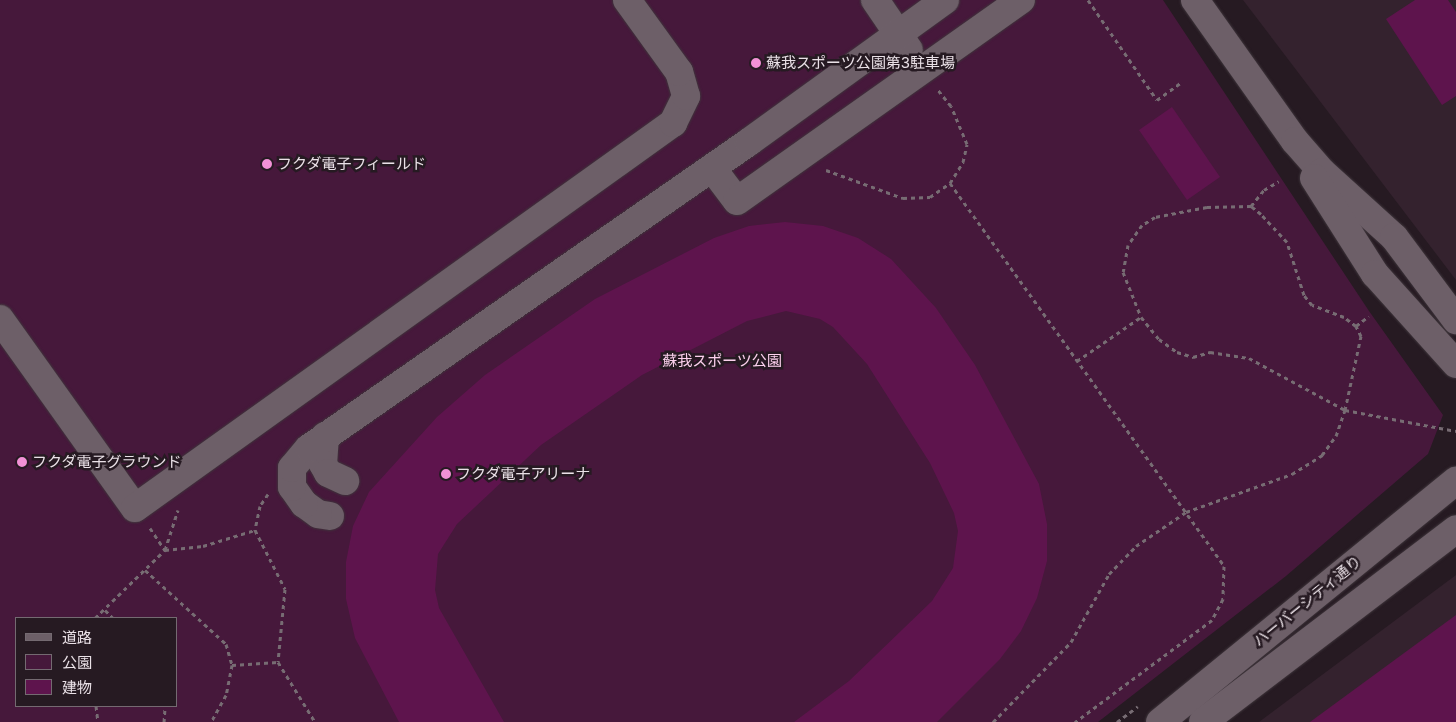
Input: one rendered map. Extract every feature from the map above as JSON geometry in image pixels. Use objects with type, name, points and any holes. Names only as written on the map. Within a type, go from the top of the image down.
[{"type":"street","points":[[0,319],[135,508],[674,123],[686,96],[679,72],[627,0]]},
{"type":"street","points":[[874,0],[923,69]]},
{"type":"street","points":[[330,516],[318,514],[304,504],[290,478],[299,457],[325,436],[900,36],[945,0]]},
{"type":"street","points":[[712,168],[736,201],[923,69],[988,9],[1022,0]]},
{"type":"street","points":[[1195,0],[1295,141],[1365,260],[1456,364]]},
{"type":"street","points":[[1295,141],[1322,172],[1394,237],[1456,320]]},
{"type":"street","points":[[1365,260],[1370,240],[1382,234],[1394,237]]},
{"type":"street","points":[[325,436],[323,464],[328,473],[345,481]]},
{"type":"street","name":"ハーバーシティ通り","points":[[1160,722],[1456,481]]},
{"type":"street","points":[[1203,722],[1456,529]]},
{"type":"path","points":[[1088,0],[1157,100],[1182,82]]},
{"type":"path","points":[[789,164],[827,170],[903,198],[930,197],[950,183],[963,162],[968,144],[951,106],[923,69]]},
{"type":"path","points":[[1251,206],[1264,190],[1279,181]]},
{"type":"path","points":[[950,183],[1224,566],[1223,599],[1212,620],[1074,722]]},
{"type":"path","points":[[993,722],[1071,642],[1108,574],[1136,546],[1186,512],[1292,474],[1322,455],[1336,436],[1345,410],[1360,350],[1361,336],[1356,326],[1312,305],[1304,296],[1287,242],[1251,206],[1207,207],[1155,217],[1142,225],[1128,245],[1123,272],[1141,317],[1159,339],[1177,352],[1193,357],[1229,353],[1249,358],[1345,410],[1456,431]]},
{"type":"path","points":[[1356,326],[1369,316]]},
{"type":"path","points":[[1078,361],[1141,317]]},
{"type":"path","points":[[268,494],[260,506],[255,530],[285,589],[278,662],[315,722]]},
{"type":"path","points":[[96,617],[166,550],[203,546],[255,530]]},
{"type":"path","points":[[145,570],[226,644],[232,665],[226,695],[211,722]]},
{"type":"path","points":[[105,610],[112,617]]},
{"type":"path","points":[[232,665],[278,662]]},
{"type":"path","points":[[96,707],[98,722]]},
{"type":"path","points":[[164,722],[165,707]]},
{"type":"shaded area","points":[[1243,0],[1456,0],[1456,280]]},
{"type":"shaded area","points":[[1456,575],[1456,722],[1259,722]]},
{"type":"green space","name":"蘇我スポーツ公園","points":[[0,0],[1163,0],[1369,311],[1443,415],[1428,454],[1286,576],[1098,722],[0,722]]},
{"type":"building","points":[[1415,0],[1448,0],[1456,12],[1456,96],[1442,105],[1386,19]]},
{"type":"building","points":[[1172,107],[1220,177],[1187,200],[1139,130]]},
{"type":"building","name":"フクダ電子アリーナ","points":[[785,222],[823,226],[858,238],[891,259],[936,308],[975,365],[1039,484],[1047,524],[1047,561],[1037,598],[1021,631],[1000,659],[937,722],[794,722],[849,681],[932,601],[953,568],[958,531],[954,513],[930,463],[867,364],[833,327],[820,319],[786,311],[747,321],[642,375],[541,445],[457,524],[438,554],[435,590],[439,608],[504,722],[399,722],[355,638],[346,599],[346,562],[353,526],[369,492],[437,417],[485,375],[595,299],[714,238],[749,226]]},
{"type":"building","points":[[1456,615],[1456,722],[1310,722]]},
{"type":"place","name":"蘇我スポーツ公園第3駐車場","points":[[756,63]]},
{"type":"place","name":"フクダ電子フィールド","points":[[267,164]]},
{"type":"place","name":"フクダ電子グラウンド","points":[[22,462]]},
{"type":"place","name":"フクダ電子アリーナ","points":[[446,474]]}]
